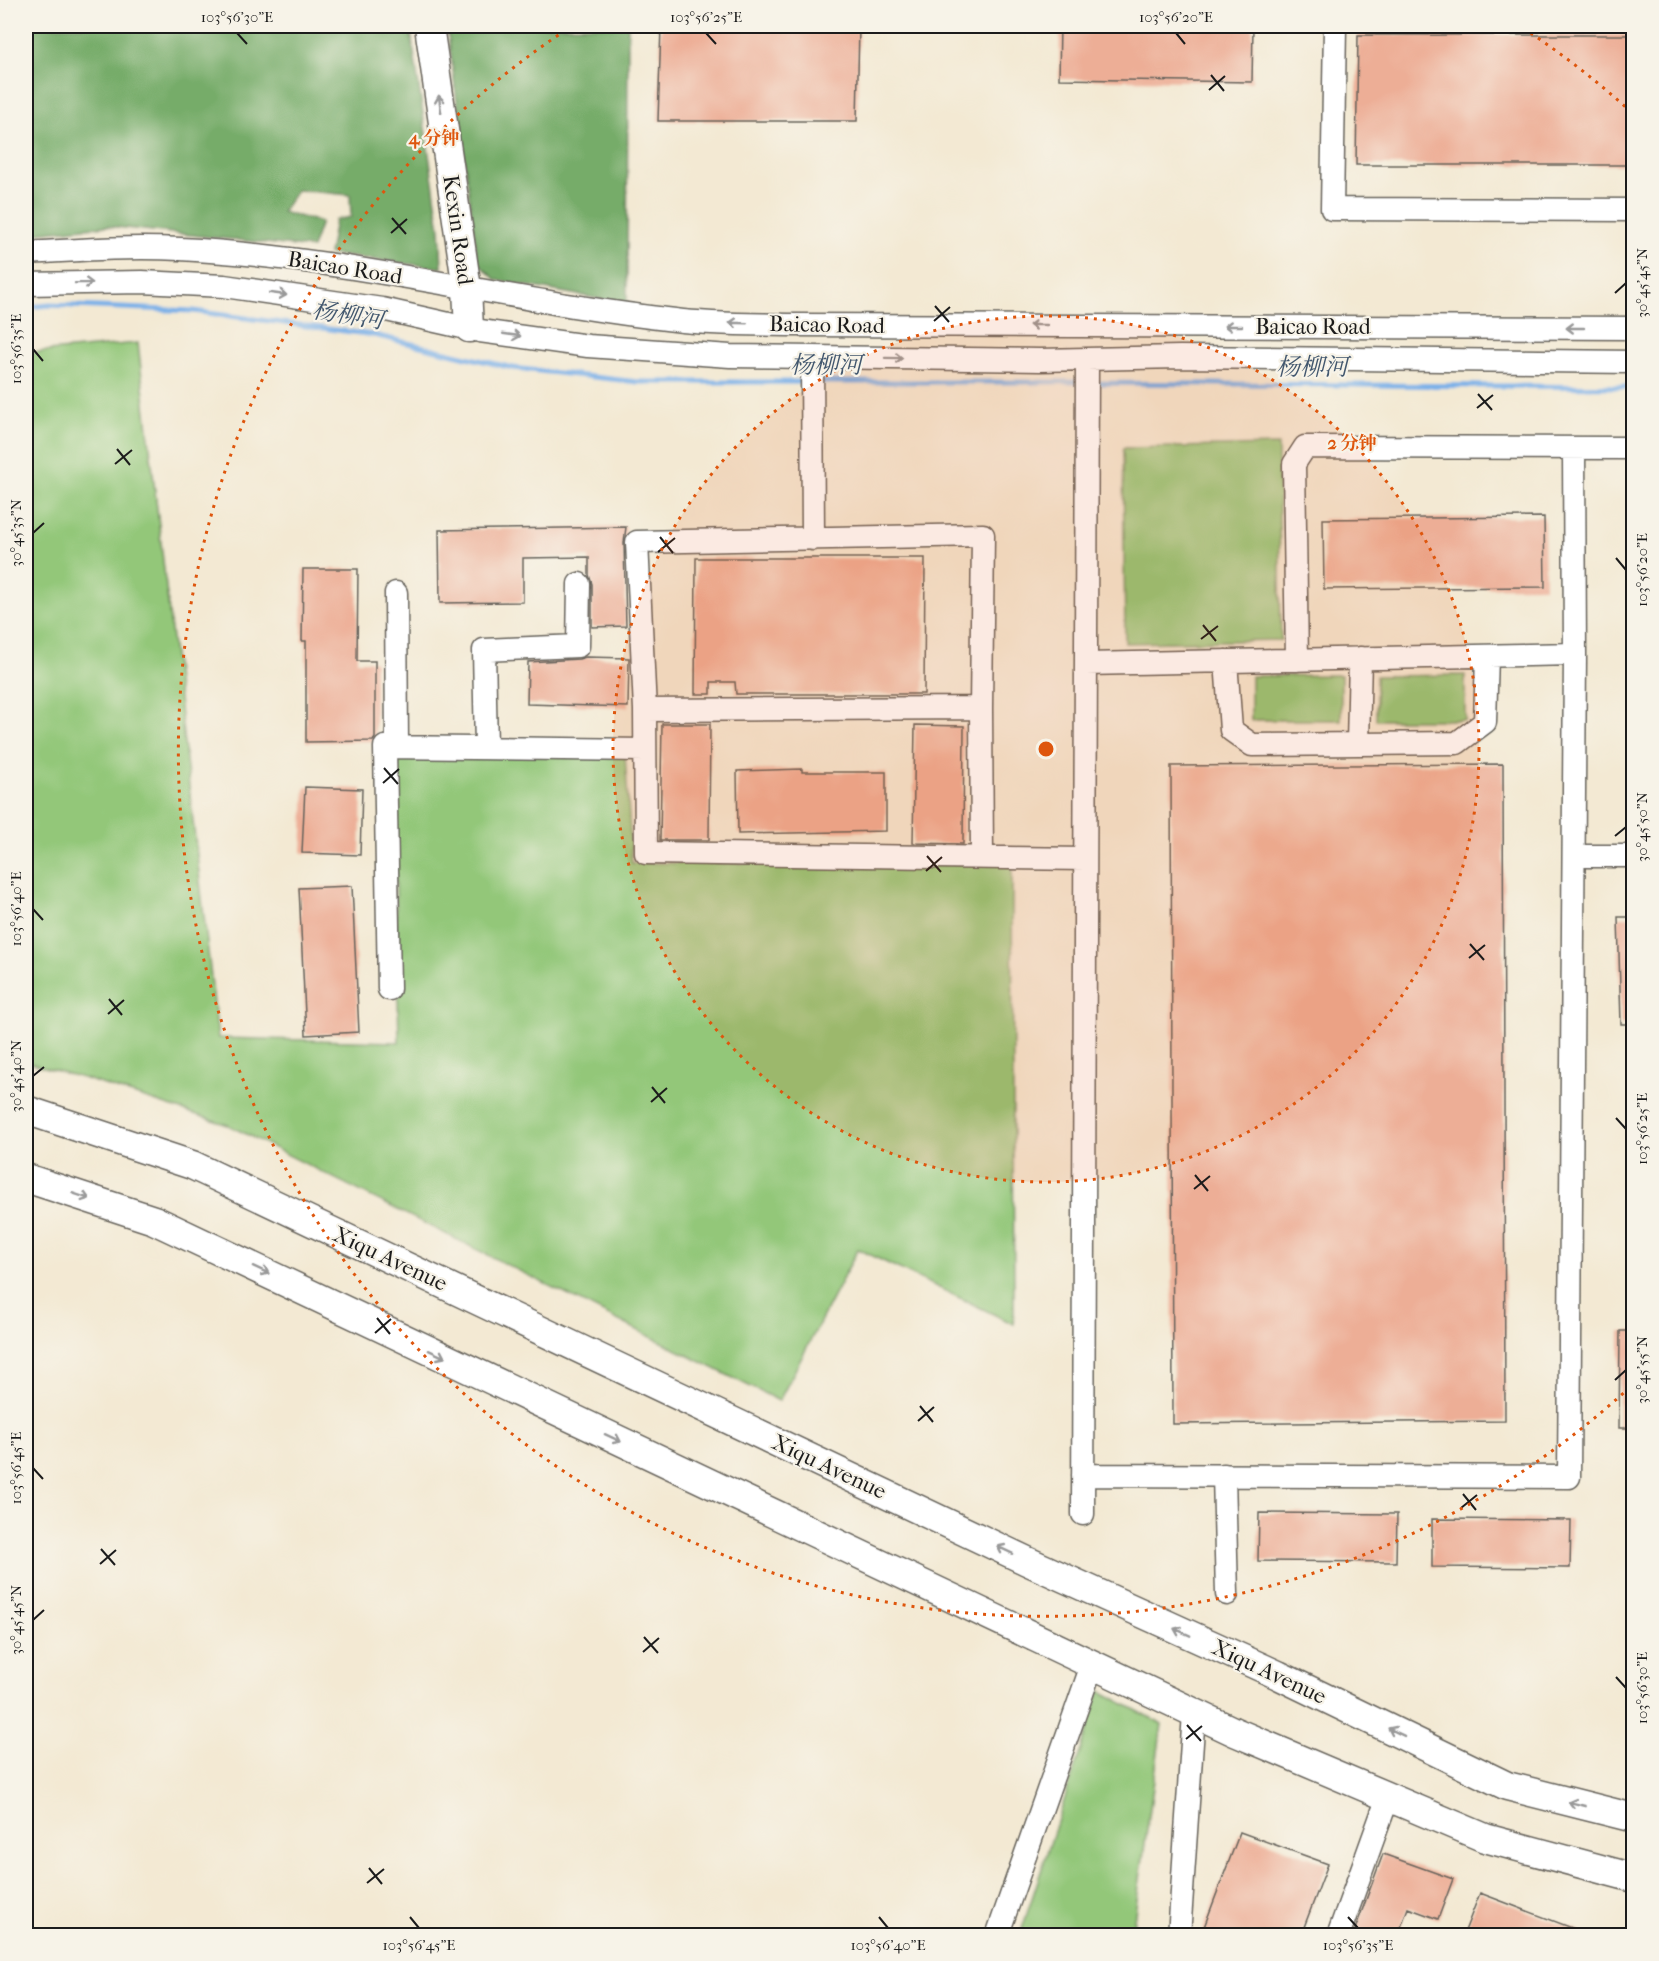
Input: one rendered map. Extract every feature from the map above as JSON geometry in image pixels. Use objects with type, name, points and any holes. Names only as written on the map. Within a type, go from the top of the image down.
[{"type":"main road","name":"Kexin Road","points":[[429,26],[467,289],[469,328]]},
{"type":"main road","name":"Xiqu Avenue","points":[[26,1110],[192,1165],[1027,1561],[1278,1675],[1507,1786],[1634,1818]]},
{"type":"main road","points":[[26,1178],[154,1220],[1194,1713],[1485,1838],[1634,1878]]},
{"type":"street","points":[[1335,26],[1332,209],[1634,210]]},
{"type":"street","name":"Baicao Road","points":[[26,253],[103,248],[202,250],[259,255],[348,267],[467,289],[678,321],[794,325],[1634,328]]},
{"type":"street","name":"Baicao Road","points":[[26,284],[142,282],[224,286],[382,309],[469,328],[588,346],[730,356],[812,374],[1087,375],[1180,357],[1634,362]]},
{"type":"street","points":[[812,374],[813,538]]},
{"type":"street","points":[[1083,1514],[1087,375]]},
{"type":"street","points":[[1297,660],[1294,464],[1305,447],[1634,448]]},
{"type":"street","points":[[1083,1475],[1569,1478],[1575,654],[1574,448]]},
{"type":"street","points":[[982,858],[982,535],[638,542],[645,710],[646,853],[982,858],[1085,859]]},
{"type":"street","points":[[486,748],[484,650],[578,646],[579,584]]},
{"type":"street","points":[[396,593],[398,747]]},
{"type":"street","points":[[1086,664],[1575,654]]},
{"type":"street","points":[[1226,661],[1231,730],[1252,745],[1457,743],[1485,722],[1486,656]]},
{"type":"street","points":[[1358,744],[1360,658]]},
{"type":"street","points":[[645,710],[981,708]]},
{"type":"street","points":[[388,989],[385,747],[645,750]]},
{"type":"street","points":[[1574,856],[1634,856]]},
{"type":"street","points":[[1224,1475],[1227,1594]]},
{"type":"street","points":[[997,1935],[1092,1665]]},
{"type":"street","points":[[1179,1935],[1194,1713]]},
{"type":"street","points":[[1338,1935],[1388,1797]]},
{"type":"green space","points":[[26,26],[410,26],[440,229],[442,268],[329,254],[335,220],[351,217],[350,195],[297,190],[282,212],[321,222],[312,248],[106,226],[26,234]]},
{"type":"green space","points":[[447,26],[628,26],[627,304],[496,280],[478,263]]},
{"type":"green space","points":[[138,343],[218,1038],[399,1042],[393,754],[625,754],[632,863],[1012,863],[1014,1324],[858,1249],[779,1401],[228,1125],[26,1062],[26,353]]},
{"type":"green space","points":[[1278,445],[1281,640],[1125,643],[1123,448]]},
{"type":"green space","points":[[1341,675],[1341,720],[1251,720],[1251,676]]},
{"type":"green space","points":[[1465,675],[1465,720],[1376,720],[1376,676]]},
{"type":"green space","points":[[1100,1691],[1162,1724],[1132,1935],[1020,1935]]},
{"type":"building","points":[[661,26],[859,26],[857,121],[658,121]]},
{"type":"building","points":[[1060,26],[1253,26],[1252,82],[1059,79]]},
{"type":"building","points":[[1358,35],[1634,35],[1634,165],[1356,165]]},
{"type":"building","points":[[1544,517],[1545,587],[1324,589],[1323,519]]},
{"type":"building","points":[[626,527],[624,543],[626,626],[592,627],[592,584],[589,575],[589,557],[523,558],[523,602],[440,603],[439,530]]},
{"type":"building","points":[[696,558],[925,558],[924,694],[736,694],[735,682],[711,682],[711,694],[695,694]]},
{"type":"building","points":[[303,569],[358,569],[357,661],[375,661],[375,738],[373,741],[306,742],[306,641],[302,641]]},
{"type":"building","points":[[586,657],[629,658],[628,707],[527,704],[528,662]]},
{"type":"building","points":[[662,724],[710,724],[709,840],[660,840]]},
{"type":"building","points":[[915,725],[964,726],[963,844],[913,843]]},
{"type":"building","points":[[1503,764],[1505,1421],[1173,1424],[1171,766]]},
{"type":"building","points":[[802,769],[802,772],[886,772],[886,831],[738,834],[737,771]]},
{"type":"building","points":[[305,787],[362,789],[360,855],[302,853]]},
{"type":"building","points":[[352,886],[359,1032],[306,1035],[299,888]]},
{"type":"building","points":[[1618,917],[1634,917],[1634,1024],[1621,1024]]},
{"type":"building","points":[[1620,1331],[1634,1331],[1634,1428],[1619,1428]]},
{"type":"building","points":[[1259,1513],[1397,1514],[1396,1562],[1258,1561]]},
{"type":"building","points":[[1432,1519],[1571,1520],[1570,1568],[1432,1567]]},
{"type":"building","points":[[1240,1832],[1328,1864],[1301,1935],[1201,1935]]},
{"type":"building","points":[[1383,1854],[1453,1879],[1438,1919],[1408,1908],[1398,1935],[1353,1935]]},
{"type":"building","points":[[1480,1893],[1588,1934],[1476,1935],[1465,1931]]},
{"type":"waterway","name":"杨柳河","points":[[26,307],[50,305],[193,311],[374,335],[513,368],[638,382],[807,382]]},
{"type":"waterway","name":"杨柳河","points":[[816,382],[1083,382]]},
{"type":"waterway","name":"杨柳河","points":[[1092,383],[1634,387]]}]
